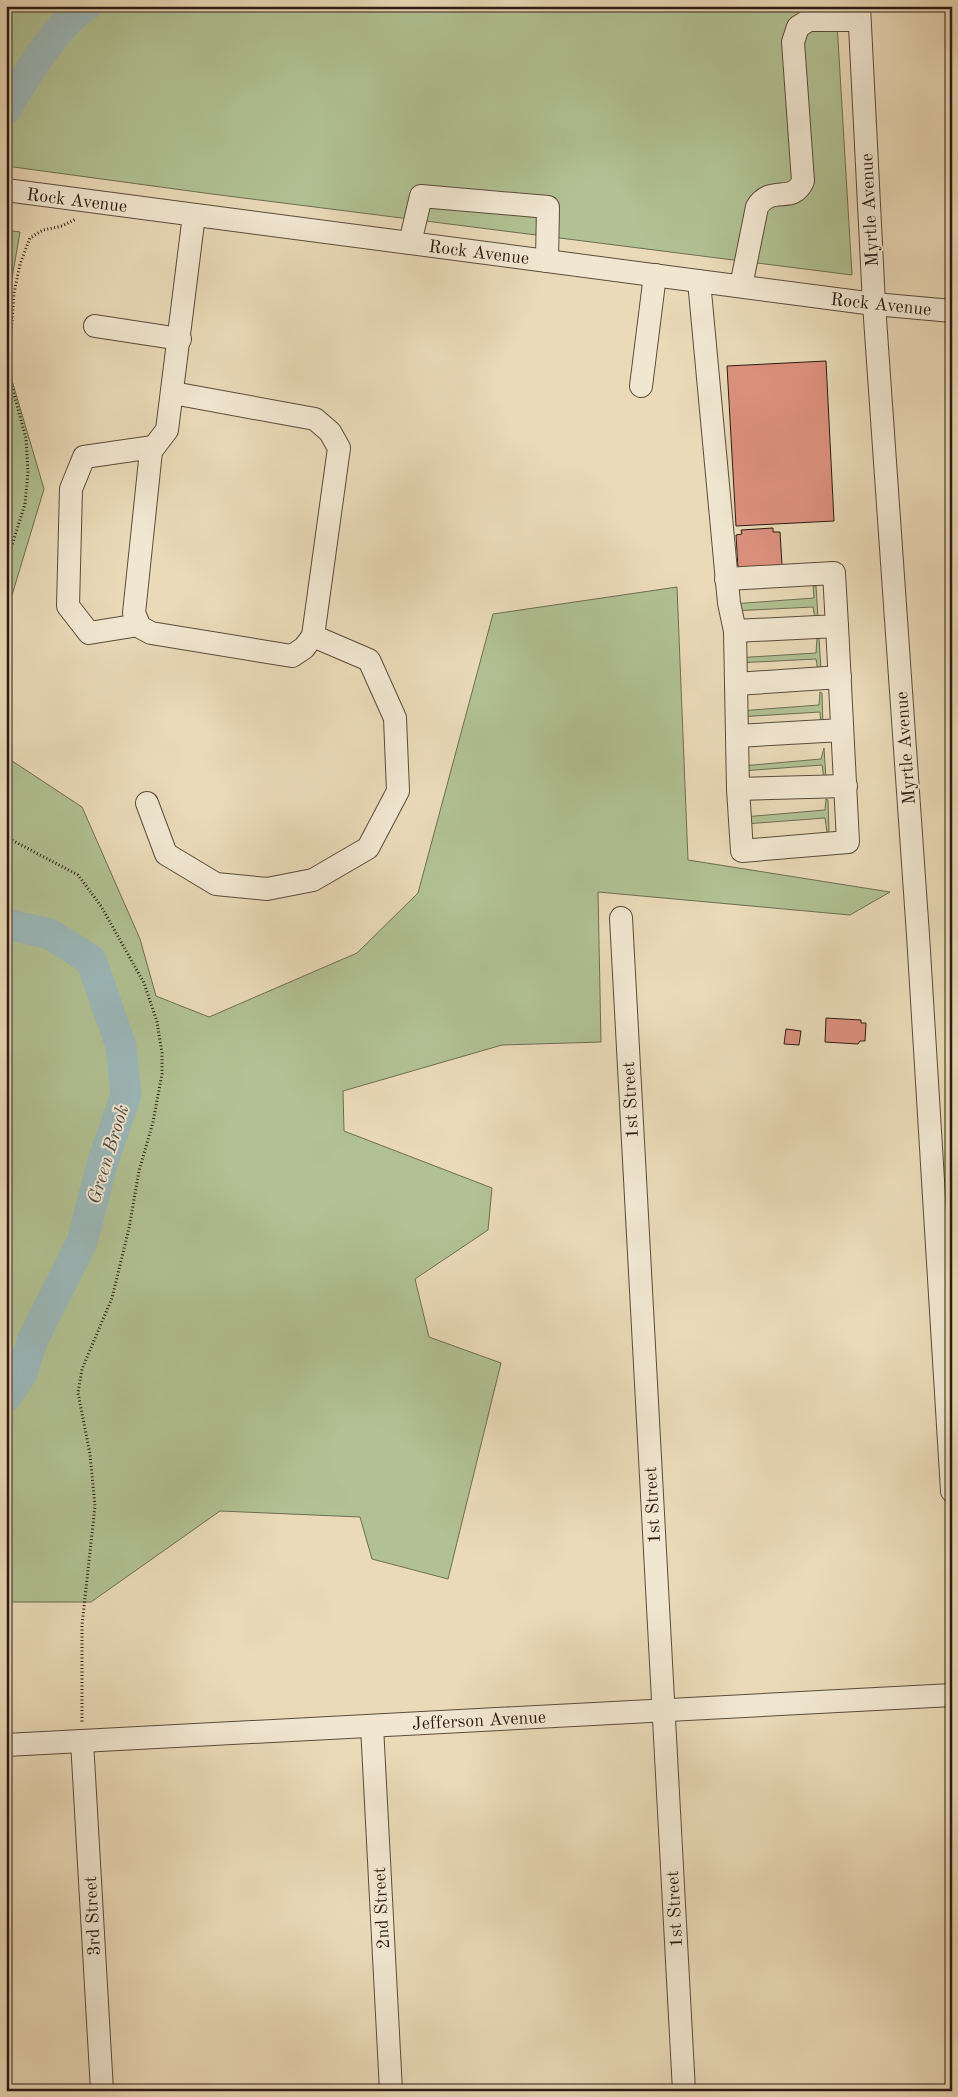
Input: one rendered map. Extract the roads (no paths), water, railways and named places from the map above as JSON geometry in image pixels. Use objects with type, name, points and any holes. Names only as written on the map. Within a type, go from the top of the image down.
[{"type":"street","points":[[741,286],[757,207],[762,198],[771,195],[793,193],[800,189],[803,181],[794,42],[798,27],[809,20],[859,13]]},
{"type":"street","name":"Myrtle Avenue","points":[[859,13],[874,304],[917,925],[947,1322],[952,1491]]},
{"type":"street","name":"Rock Avenue","points":[[11,191],[874,304],[952,311]]},
{"type":"street","points":[[410,243],[421,196],[548,207],[547,261]]},
{"type":"street","points":[[173,393],[315,419],[330,432],[339,448],[313,636],[304,648],[292,656],[151,633],[139,625],[134,613],[150,450],[167,430],[180,339],[194,215]]},
{"type":"street","points":[[754,228],[757,254],[761,267],[776,291]]},
{"type":"street","points":[[641,386],[655,275]]},
{"type":"street","points":[[699,281],[726,579],[735,631],[738,789],[742,851],[848,842],[834,574],[726,579]]},
{"type":"street","points":[[95,326],[180,339]]},
{"type":"street","points":[[139,625],[89,633],[68,606],[71,489],[84,457],[153,447]]},
{"type":"street","points":[[735,631],[837,626]]},
{"type":"street","points":[[147,803],[166,854],[216,884],[267,889],[313,880],[368,848],[398,791],[395,718],[369,660],[313,636]]},
{"type":"street","points":[[736,684],[840,676]]},
{"type":"street","points":[[737,736],[842,730]]},
{"type":"street","points":[[738,789],[846,786]]},
{"type":"street","name":"1st Street","points":[[621,918],[662,1710],[684,2091]]},
{"type":"street","name":"Jefferson Avenue","points":[[6,1745],[952,1695]]},
{"type":"street","name":"2nd Street","points":[[372,1726],[390,2091]]},
{"type":"street","name":"3rd Street","points":[[82,1741],[102,2091]]},
{"type":"waterway","name":"Green Brook","points":[[6,109],[41,53],[63,26],[86,6]]},
{"type":"waterway","name":"Green Brook","points":[[6,924],[50,934],[91,960],[121,1046],[126,1095],[103,1161],[82,1242],[33,1339],[21,1375],[6,1397]]}]
